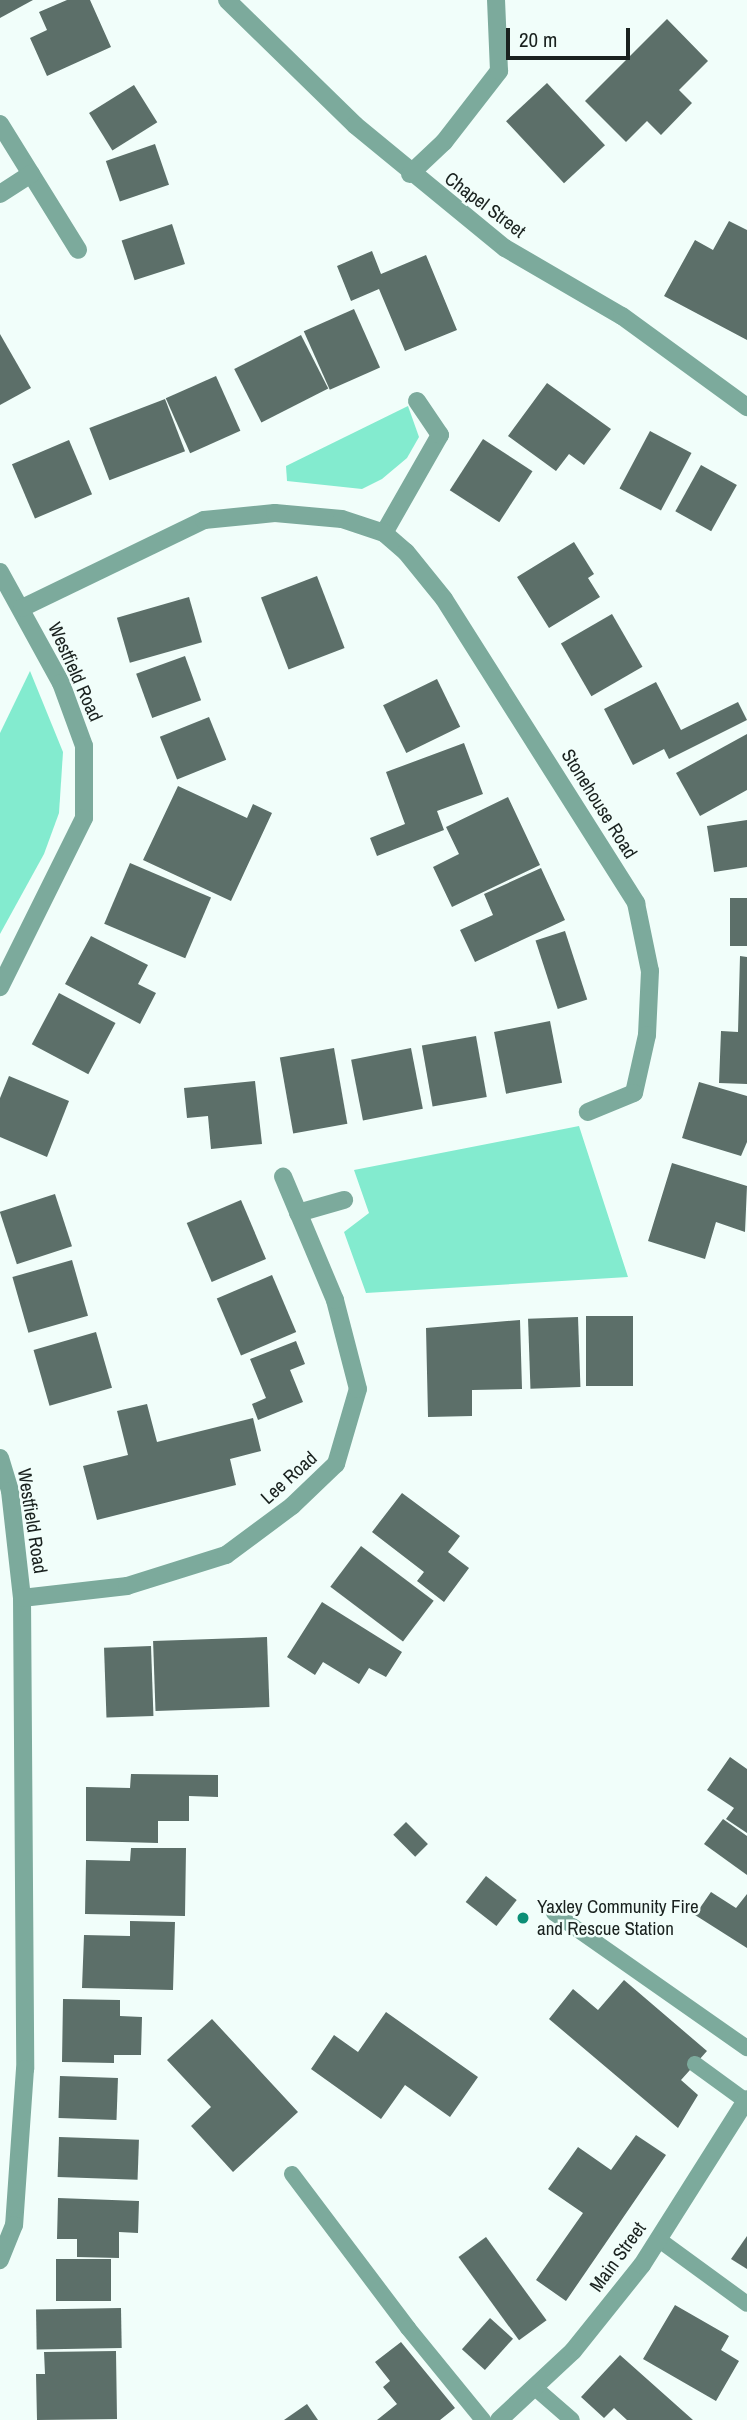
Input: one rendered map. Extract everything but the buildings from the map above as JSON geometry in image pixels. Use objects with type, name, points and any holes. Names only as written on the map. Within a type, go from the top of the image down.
[{"type":"street","name":"Chapel Street","points":[[227,0],[410,174],[505,248],[622,316],[747,407]]},
{"type":"street","points":[[410,174],[444,142],[499,71],[496,0]]},
{"type":"street","points":[[0,124],[78,250]]},
{"type":"street","points":[[0,194],[31,174]]},
{"type":"street","points":[[384,533],[440,435],[416,401]]},
{"type":"street","name":"Stonehouse Road","points":[[22,608],[204,520],[275,513],[342,519],[384,533],[406,552],[444,599],[636,903],[650,971],[647,1035],[634,1093],[588,1112]]},
{"type":"street","name":"Westfield Road","points":[[0,572],[61,683],[84,746],[84,818],[0,987]]},
{"type":"street","name":"Lee Road","points":[[22,1598],[127,1587],[226,1555],[292,1506],[336,1464],[358,1388],[335,1300],[283,1176]]},
{"type":"street","points":[[298,1213],[344,1200]]},
{"type":"street","name":"Westfield Road","points":[[0,1458],[10,1491],[22,1598],[25,2069],[7,2225],[0,2260]]},
{"type":"street","name":"Main Street","points":[[499,2420],[573,2351],[658,2239],[746,2100]]},
{"type":"lane","points":[[554,1913],[747,2048]]},
{"type":"lane","points":[[695,2064],[746,2100]]},
{"type":"lane","points":[[292,2174],[394,2310],[483,2420]]},
{"type":"lane","points":[[658,2239],[747,2304]]},
{"type":"lane","points":[[534,2388],[572,2420]]},
{"type":"green space","points":[[408,406],[419,437],[407,458],[382,479],[362,489],[287,481],[286,466]]},
{"type":"green space","points":[[30,671],[63,752],[59,813],[44,854],[0,934],[0,733]]},
{"type":"green space","points":[[579,1126],[628,1277],[366,1293],[344,1232],[369,1213],[354,1170]]},
{"type":"place","name":"Yaxley Community Fire and Rescue Station","points":[[523,1918]]}]
